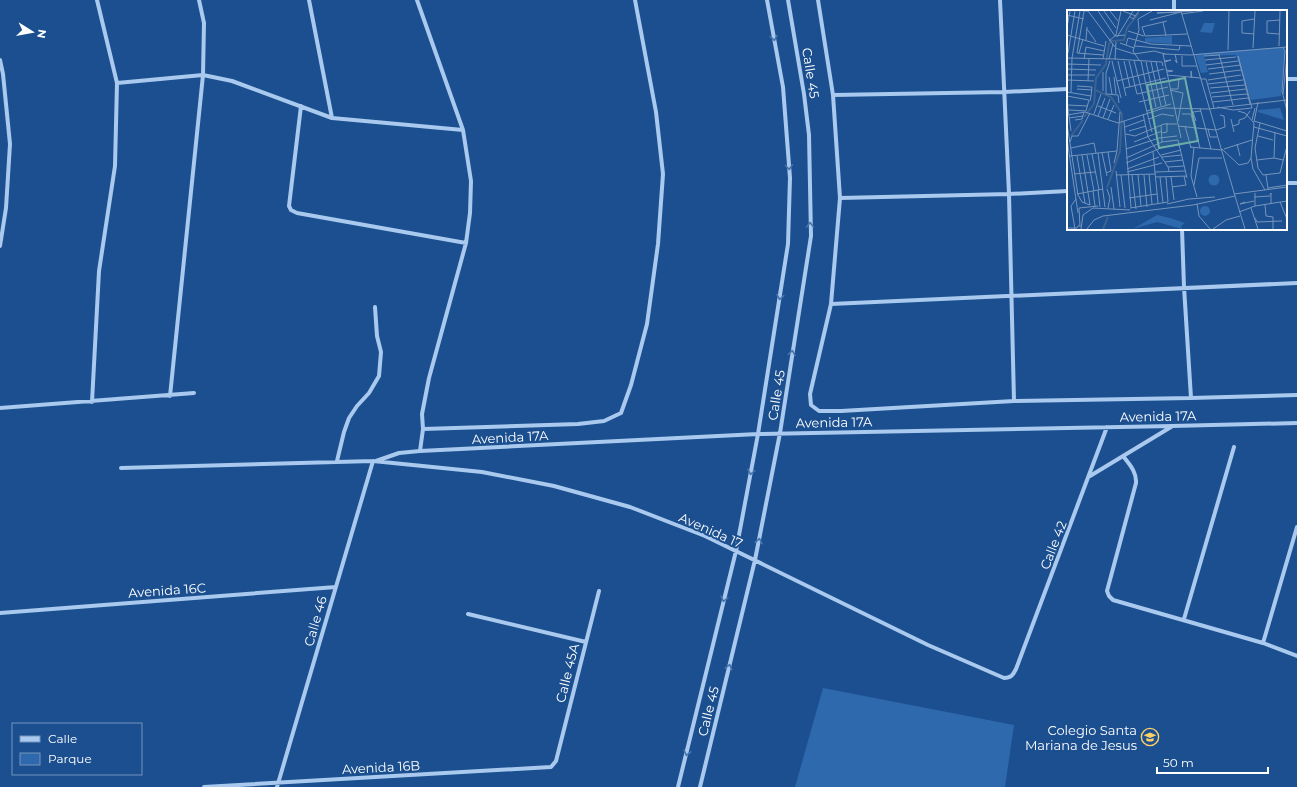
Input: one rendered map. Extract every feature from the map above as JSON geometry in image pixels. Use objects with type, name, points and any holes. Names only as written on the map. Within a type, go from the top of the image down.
[{"type":"street","points":[[92,402],[99,271],[115,166],[117,83],[97,0]]},
{"type":"street","points":[[170,396],[203,75],[204,23],[199,0]]},
{"type":"street","points":[[309,0],[332,118]]},
{"type":"street","points":[[417,0],[463,130],[471,181],[470,213],[466,243],[428,378],[422,414],[423,428],[420,451]]},
{"type":"street","points":[[423,428],[578,424],[604,421],[621,413],[631,385],[647,324],[658,244],[663,174],[656,112],[635,0]]},
{"type":"street","name":"Calle 45","points":[[678,787],[736,551],[758,434],[788,244],[789,185],[783,88],[767,0]]},
{"type":"street","name":"Calle 45","points":[[700,787],[755,560],[780,433],[811,236],[809,135],[804,94],[788,0]]},
{"type":"street","points":[[818,0],[833,95],[840,198],[831,304],[810,394],[811,405],[819,411],[1014,401],[1297,395]]},
{"type":"street","points":[[1000,0],[1009,194],[1014,401]]},
{"type":"street","points":[[0,60],[3,74],[10,144],[6,208],[0,246]]},
{"type":"street","points":[[117,83],[203,75],[232,81],[332,118],[463,130]]},
{"type":"street","points":[[833,95],[1004,92],[1067,89]]},
{"type":"street","points":[[301,106],[289,206],[291,210],[297,213],[466,243]]},
{"type":"street","points":[[840,198],[1067,191]]},
{"type":"street","points":[[1182,230],[1191,398]]},
{"type":"street","points":[[831,304],[1297,283]]},
{"type":"street","points":[[337,461],[349,418],[357,406],[369,393],[379,376],[381,352],[377,336],[375,307]]},
{"type":"street","points":[[0,408],[194,393]]},
{"type":"street","name":"Avenida 17A","points":[[373,462],[399,453],[420,451],[780,433],[1297,423]]},
{"type":"street","points":[[1090,476],[1172,426]]},
{"type":"street","name":"Calle 42","points":[[1016,669],[1090,476],[1107,427]]},
{"type":"street","points":[[1184,619],[1234,447]]},
{"type":"street","points":[[1123,456],[1134,472],[1136,483],[1107,591],[1109,596],[1113,600],[1264,643],[1297,656]]},
{"type":"street","name":"Avenida 17","points":[[121,468],[337,461],[373,462],[482,472],[554,486],[630,507],[705,536],[928,645],[1004,678],[1012,676],[1016,669]]},
{"type":"street","name":"Calle 46","points":[[277,785],[373,462]]},
{"type":"street","points":[[1264,643],[1297,527]]},
{"type":"street","name":"Avenida 16C","points":[[0,613],[336,588]]},
{"type":"street","name":"Calle 45A","points":[[556,761],[599,591]]},
{"type":"street","points":[[468,614],[586,642]]},
{"type":"street","name":"Avenida 16B","points":[[204,787],[277,785],[544,767],[551,766],[556,761]]},
{"type":"green space","points":[[823,688],[1014,725],[1005,787],[795,787]]},
{"type":"place","name":"Colegio Santa Mariana de Jesus","points":[[1150,737]]}]
